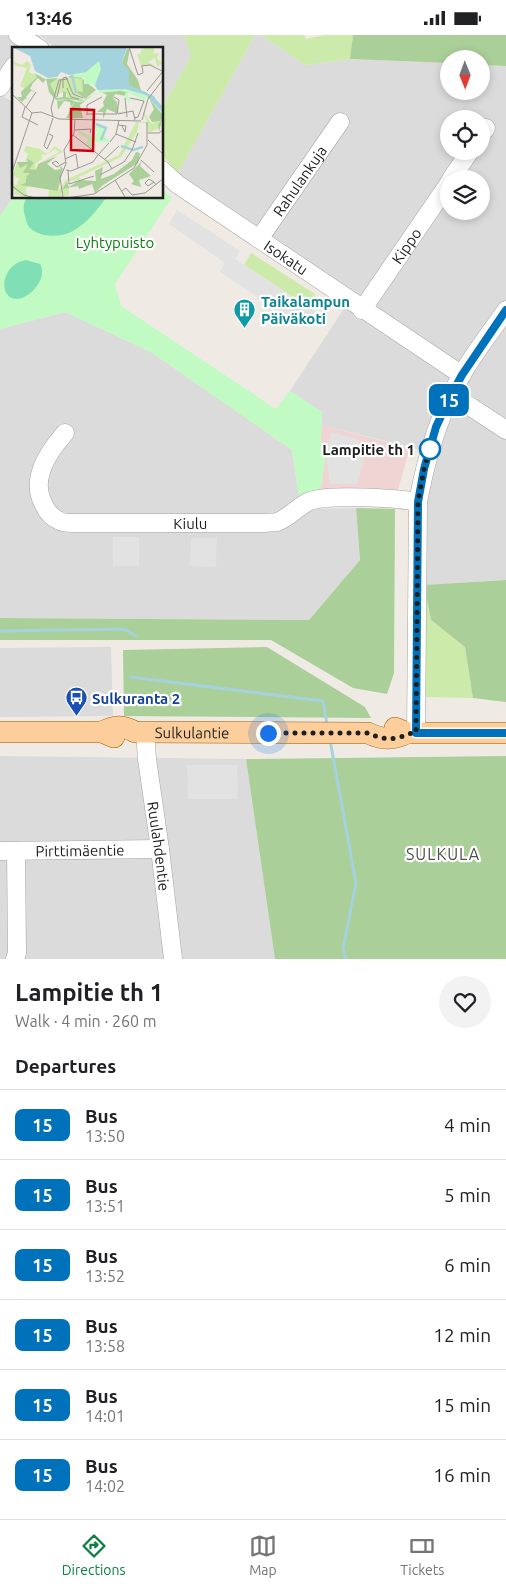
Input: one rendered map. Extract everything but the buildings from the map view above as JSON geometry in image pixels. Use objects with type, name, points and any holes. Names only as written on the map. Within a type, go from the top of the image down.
[{"type":"main road","name":"Sulkulantie","points":[[0,732],[102,732],[113,737],[125,737],[140,732],[368,733],[379,728],[397,728],[411,733],[506,733]]},
{"type":"street","points":[[0,87],[12,69]]},
{"type":"street","name":"Rahulankuja","points":[[258,239],[340,123]]},
{"type":"street","name":"Isokatu","points":[[164,172],[176,184],[462,375]]},
{"type":"street","name":"Kippo","points":[[362,310],[440,196]]},
{"type":"street","points":[[411,733],[418,502],[424,469],[436,427],[450,397],[462,375],[506,310]]},
{"type":"street","points":[[450,397],[471,407],[506,430]]},
{"type":"street","name":"Kiulu","points":[[65,433],[54,446],[44,464],[38,485],[40,498],[46,510],[59,521],[74,523],[266,523],[277,522],[298,507],[311,501],[325,499],[404,499],[418,502]]},
{"type":"street","name":"Ruulahdentie","points":[[140,732],[160,849],[173,959]]},
{"type":"street","name":"Pirttimäentie","points":[[8,851],[160,849]]},
{"type":"street","points":[[8,851],[17,953],[15,959]]},
{"type":"shaded area","points":[[0,35],[184,35],[191,56],[164,104],[164,47],[54,47],[41,37],[34,47],[12,47],[12,83],[4,97],[12,102],[12,199],[0,216]]},
{"type":"shaded area","points":[[255,35],[261,35],[305,65],[350,59],[440,63],[440,100],[490,100],[490,65],[506,66],[506,580],[424,585],[426,511],[438,454],[321,425],[322,412],[290,391],[354,293],[178,173]]},
{"type":"shaded area","points":[[177,210],[240,251],[235,259],[316,312],[305,328],[220,272],[225,263],[169,224]]},
{"type":"shaded area","points":[[65,312],[151,352],[292,450],[299,496],[321,509],[356,508],[360,560],[309,620],[0,618],[0,329]]},
{"type":"shaded area","points":[[321,425],[410,448],[397,493],[320,493],[326,454],[321,454]]},
{"type":"shaded area","points":[[331,432],[360,440],[356,453],[365,455],[357,484],[330,484],[326,454]]},
{"type":"shaded area","points":[[113,537],[139,537],[139,566],[113,566]]},
{"type":"shaded area","points":[[191,538],[217,538],[216,567],[190,566]]},
{"type":"shaded area","points":[[111,647],[113,716],[0,717],[0,648]]},
{"type":"shaded area","points":[[0,756],[246,759],[275,959],[0,959]]},
{"type":"shaded area","points":[[187,765],[237,765],[238,799],[188,799]]},
{"type":"green space","points":[[184,35],[255,35],[178,173],[164,157],[164,104],[191,56]]},
{"type":"green space","points":[[261,35],[304,35],[306,39],[325,35],[353,35],[350,59],[305,65]]},
{"type":"green space","points":[[353,35],[506,35],[506,66],[490,65],[490,50],[440,50],[440,63],[350,59]]},
{"type":"green space","name":"Lyhtypuisto","points":[[164,192],[172,197],[115,284],[121,306],[276,409],[290,391],[322,412],[321,454],[326,454],[320,493],[299,496],[292,450],[151,352],[65,312],[0,329],[0,216],[12,199],[26,199],[47,236],[66,233],[74,229],[93,213],[105,199],[164,199]]},
{"type":"green space","points":[[26,199],[105,199],[78,228],[57,236],[45,235],[29,227],[24,209]]},
{"type":"green space","points":[[251,253],[315,294],[307,306],[244,265]]},
{"type":"green space","points":[[26,260],[40,264],[42,269],[41,279],[27,296],[17,299],[12,298],[5,290],[6,276],[14,265]]},
{"type":"green space","points":[[356,508],[395,509],[394,673],[387,694],[353,688],[271,640],[0,640],[0,618],[309,620],[360,560]]},
{"type":"green space","points":[[506,580],[506,702],[473,698],[465,647],[431,620],[424,585]]},
{"type":"green space","points":[[424,585],[431,620],[465,647],[473,698],[423,697]]},
{"type":"green space","points":[[267,647],[365,707],[371,718],[124,716],[123,650]]},
{"type":"green space","points":[[506,756],[506,959],[275,959],[246,759]]},
{"type":"waterway","points":[[0,631],[124,629],[136,636]]},
{"type":"waterway","points":[[131,677],[323,701],[327,724]]},
{"type":"waterway","points":[[330,740],[356,883],[343,949],[346,959]]},
{"type":"bus line","name":"15","points":[[506,310],[462,375],[450,397],[436,427],[424,469],[418,502],[415,701],[416,733],[506,733]]},
{"type":"place","name":"Taikalampun Päiväkoti","points":[[245,329]]},
{"type":"place","name":"Lampitie th 1","points":[[430,449]]},
{"type":"place","name":"Sulkuranta 2","points":[[76,717]]},
{"type":"district","name":"SULKULA","points":[[443,854]]},
{"type":"route","points":[[268,733],[368,733],[379,738],[397,738],[407,733],[416,733],[418,502],[430,449]]}]
